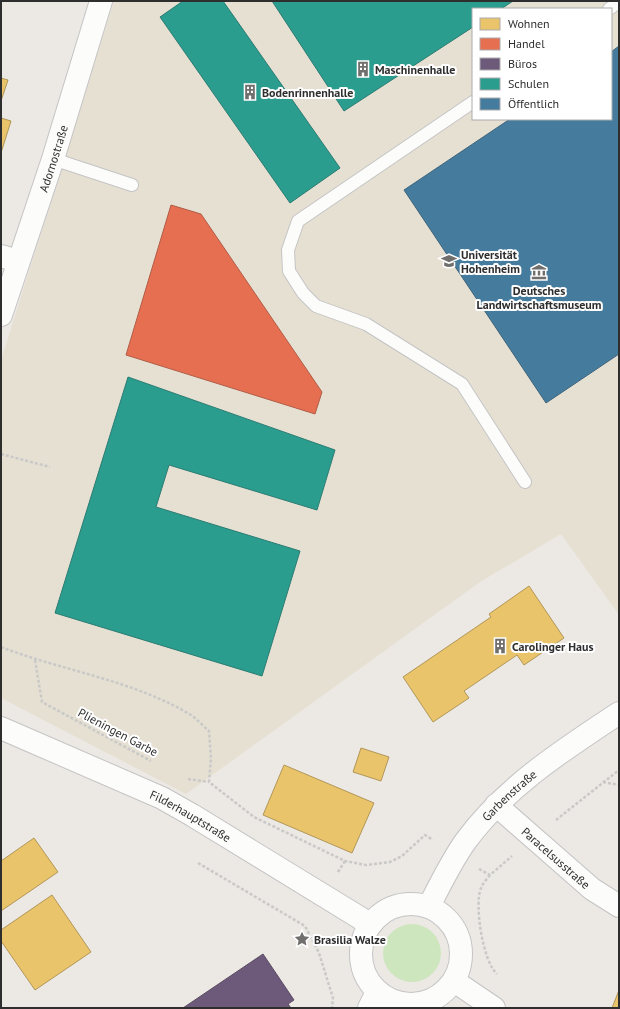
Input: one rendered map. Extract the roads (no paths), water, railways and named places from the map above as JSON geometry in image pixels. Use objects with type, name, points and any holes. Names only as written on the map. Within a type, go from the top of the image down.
[{"type":"main road","name":"Adornostraße","points":[[1,315],[10,258],[53,159],[101,1]]},
{"type":"main road","name":"Garbenstraße","points":[[429,906],[456,856],[496,805],[553,757],[619,713]]},
{"type":"main road","name":"Filderhauptstraße","points":[[1,728],[162,798],[370,924]]},
{"type":"main road","name":"Paracelsusstraße","points":[[496,805],[592,889],[619,906]]},
{"type":"main road","points":[[413,903],[429,906],[444,915],[456,929],[461,946],[461,964],[454,981],[443,993],[429,1001],[412,1006],[400,1004],[388,999],[373,1000],[368,981],[362,967],[360,952],[362,937],[370,924],[382,912],[396,905],[413,903]]},
{"type":"main road","points":[[454,981],[494,1008]]},
{"type":"lane","points":[[610,8],[619,2]]},
{"type":"lane","points":[[472,103],[298,221],[288,250],[289,271],[303,294],[316,306],[366,324],[462,384],[525,482]]},
{"type":"lane","points":[[53,159],[132,185]]},
{"type":"place","name":"Maschinenhalle","points":[[363,69]]},
{"type":"place","name":"Bodenrinnenhalle","points":[[250,92]]},
{"type":"place","name":"Universität Hohenheim","points":[[449,261]]},
{"type":"place","name":"Deutsches Landwirtschaftsmuseum","points":[[539,272]]},
{"type":"place","name":"Carolinger Haus","points":[[500,646]]},
{"type":"place","name":"Brasilia Walze","points":[[302,939]]}]
